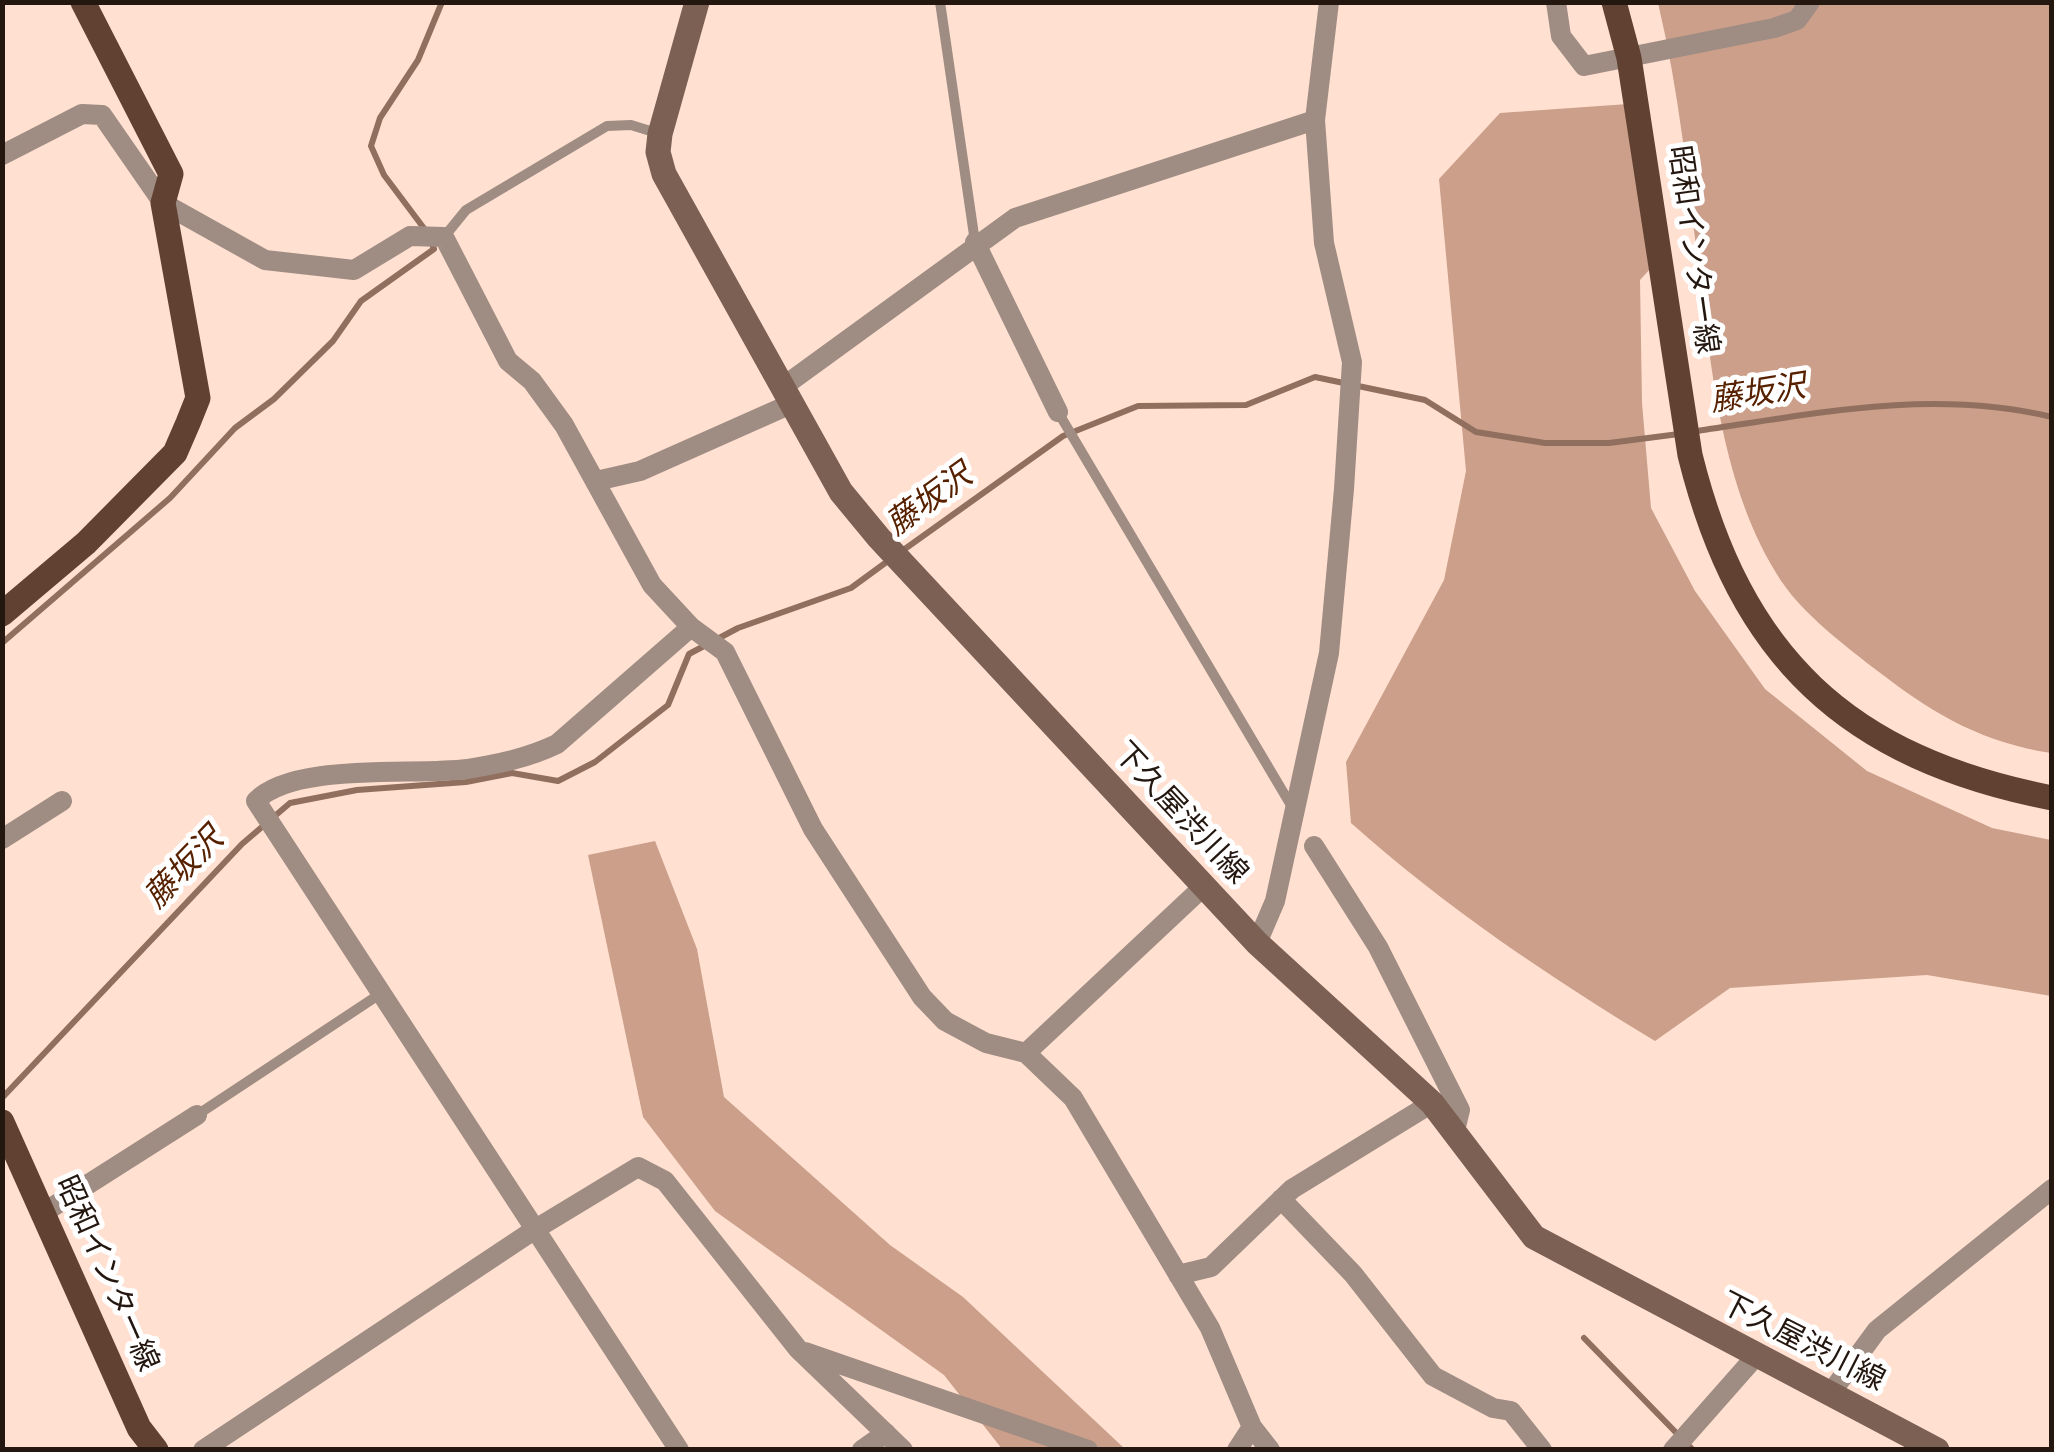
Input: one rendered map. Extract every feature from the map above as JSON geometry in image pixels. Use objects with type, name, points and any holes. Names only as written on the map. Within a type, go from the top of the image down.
[{"type":"main road","points":[[2,614],[86,543],[175,453],[198,398],[163,204],[170,174],[84,2]]},
{"type":"main road","name":"下久屋渋川線","points":[[697,2],[658,152],[674,196],[789,394],[840,492],[879,538],[1256,942],[1432,1103],[1522,1223],[1550,1249],[1937,1450]]},
{"type":"main road","name":"昭和インター線","points":[[1614,2],[1629,58],[1690,455],[1722,560],[1764,633],[1812,688],[1836,708],[1909,751],[1980,784],[2052,798]]},
{"type":"main road","name":"昭和インター線","points":[[6,1130],[140,1428],[156,1450]]},
{"type":"street","points":[[1256,942],[1275,901],[1329,653],[1352,362],[1324,242],[1315,120],[1329,2]]},
{"type":"street","points":[[1556,2],[1561,36],[1584,66],[1774,28],[1797,20],[1810,2]]},
{"type":"street","points":[[2,155],[82,114],[102,115],[163,204],[265,260],[354,270],[410,236],[444,237],[508,361],[532,381],[596,481],[652,586],[691,627],[725,652],[814,829],[922,997],[946,1021],[986,1043],[1026,1053],[1073,1098],[1210,1328],[1252,1427],[1270,1450]]},
{"type":"street","points":[[596,481],[640,470],[789,394],[976,242],[1014,218],[1080,193],[1315,120]]},
{"type":"street","points":[[976,242],[1058,412]]},
{"type":"street","points":[[679,1450],[256,801],[270,786],[392,768],[463,769],[530,757],[556,744],[691,627]]},
{"type":"street","points":[[2,839],[62,801]]},
{"type":"street","points":[[1314,846],[1378,947],[1460,1110],[1454,1135]]},
{"type":"street","points":[[1026,1053],[1203,887]]},
{"type":"street","points":[[1178,1274],[1212,1267],[1281,1199],[1432,1103]]},
{"type":"street","points":[[43,1212],[197,1115]]},
{"type":"street","points":[[203,1450],[534,1230],[638,1167],[665,1181],[798,1350],[903,1450]]},
{"type":"street","points":[[1830,1394],[1877,1330],[2052,1189]]},
{"type":"street","points":[[1281,1199],[1353,1274],[1433,1376],[1493,1408],[1511,1411],[1542,1450]]},
{"type":"street","points":[[798,1350],[1088,1450]]},
{"type":"street","points":[[1672,1450],[1756,1356]]},
{"type":"street","points":[[1237,1450],[1252,1427]]},
{"type":"street","points":[[862,1450],[886,1433]]},
{"type":"lane","points":[[940,2],[976,242]]},
{"type":"lane","points":[[444,237],[466,210],[607,126],[631,125],[660,134]]},
{"type":"lane","points":[[1058,412],[1294,810]]},
{"type":"lane","points":[[197,1115],[383,992]]},
{"type":"shaded area","points":[[1658,3],[2051,3],[2051,753],[1983,735],[1903,690],[1807,612],[1787,589],[1766,554],[1748,517],[1724,436],[1709,353],[1677,103]]},
{"type":"shaded area","points":[[1628,104],[1662,256],[1640,280],[1642,403],[1651,508],[1695,591],[1765,689],[1867,771],[1992,828],[2051,840],[2051,996],[1927,975],[1730,988],[1655,1041],[1498,939],[1351,823],[1346,762],[1444,580],[1466,471],[1439,179],[1500,113]]},
{"type":"shaded area","points":[[655,841],[697,949],[724,1097],[890,1245],[963,1297],[1125,1449],[1002,1449],[944,1375],[715,1211],[643,1117],[588,855]]},
{"type":"waterway","points":[[426,231],[384,175],[371,146],[380,118],[418,60],[442,2]]},
{"type":"waterway","points":[[2,643],[170,498],[235,428],[274,399],[333,341],[361,301],[434,249],[431,242]]},
{"type":"waterway","name":"藤坂沢","points":[[902,551],[1063,436],[1138,406],[1246,405],[1315,377],[1425,400],[1476,432],[1545,443],[1609,443],[1679,434]]},
{"type":"waterway","name":"藤坂沢","points":[[1691,432],[1826,412],[1916,404],[2006,409],[2052,417]]},
{"type":"waterway","name":"藤坂沢","points":[[2,1098],[242,844],[290,803],[357,790],[466,782],[512,773],[558,781],[595,762],[668,705],[689,654],[738,628],[851,588],[892,558]]},
{"type":"waterway","points":[[1584,1338],[1693,1450]]}]
